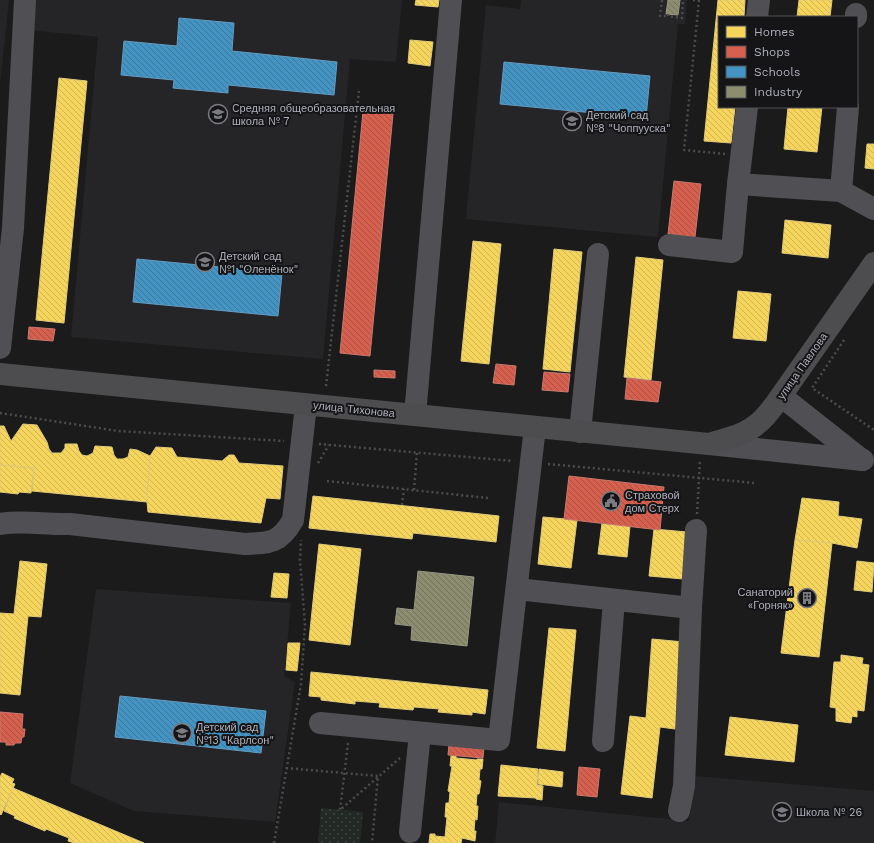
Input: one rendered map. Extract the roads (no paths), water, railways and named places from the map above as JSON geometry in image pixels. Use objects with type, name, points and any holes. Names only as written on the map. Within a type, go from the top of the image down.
[{"type":"main road","name":"улица Павлова","points":[[705,443],[738,434],[756,425],[767,415],[874,263]]},
{"type":"main road","name":"улица Тихонова","points":[[0,374],[580,432],[705,443]]},
{"type":"lane","points":[[0,348],[4,280],[13,228],[25,0]]},
{"type":"lane","points":[[415,415],[451,0]]},
{"type":"lane","points":[[757,16],[759,0]]},
{"type":"lane","points":[[668,245],[732,252],[747,108]]},
{"type":"lane","points":[[841,191],[848,108]]},
{"type":"lane","points":[[738,184],[841,191],[874,209]]},
{"type":"lane","points":[[580,432],[598,254]]},
{"type":"lane","points":[[781,396],[868,463]]},
{"type":"lane","points":[[0,524],[16,522],[70,524],[246,544],[262,544],[275,540],[286,533],[293,520],[306,405]]},
{"type":"lane","points":[[320,723],[351,726],[420,738],[499,740],[535,427]]},
{"type":"lane","points":[[705,443],[868,463]]},
{"type":"lane","points":[[679,811],[684,786],[691,608],[696,530]]},
{"type":"lane","points":[[517,589],[691,608]]},
{"type":"lane","points":[[603,741],[614,600]]},
{"type":"lane","points":[[410,832],[420,738]]},
{"type":"place","name":"Cредняя общеобразовательная школа № 7","points":[[218,114]]},
{"type":"place","name":"Детский сад №8 \"Чоппууска\"","points":[[572,121]]},
{"type":"place","name":"Детский сад №1 \"Оленёнок\"","points":[[205,262]]},
{"type":"place","name":"Страховой дом Стерх","points":[[611,501]]},
{"type":"place","name":"Санаторий «Горняк»","points":[[807,598]]},
{"type":"place","name":"Детский сад №13 \"Карлсон\"","points":[[182,733]]},
{"type":"place","name":"Школа № 26","points":[[782,812]]}]
